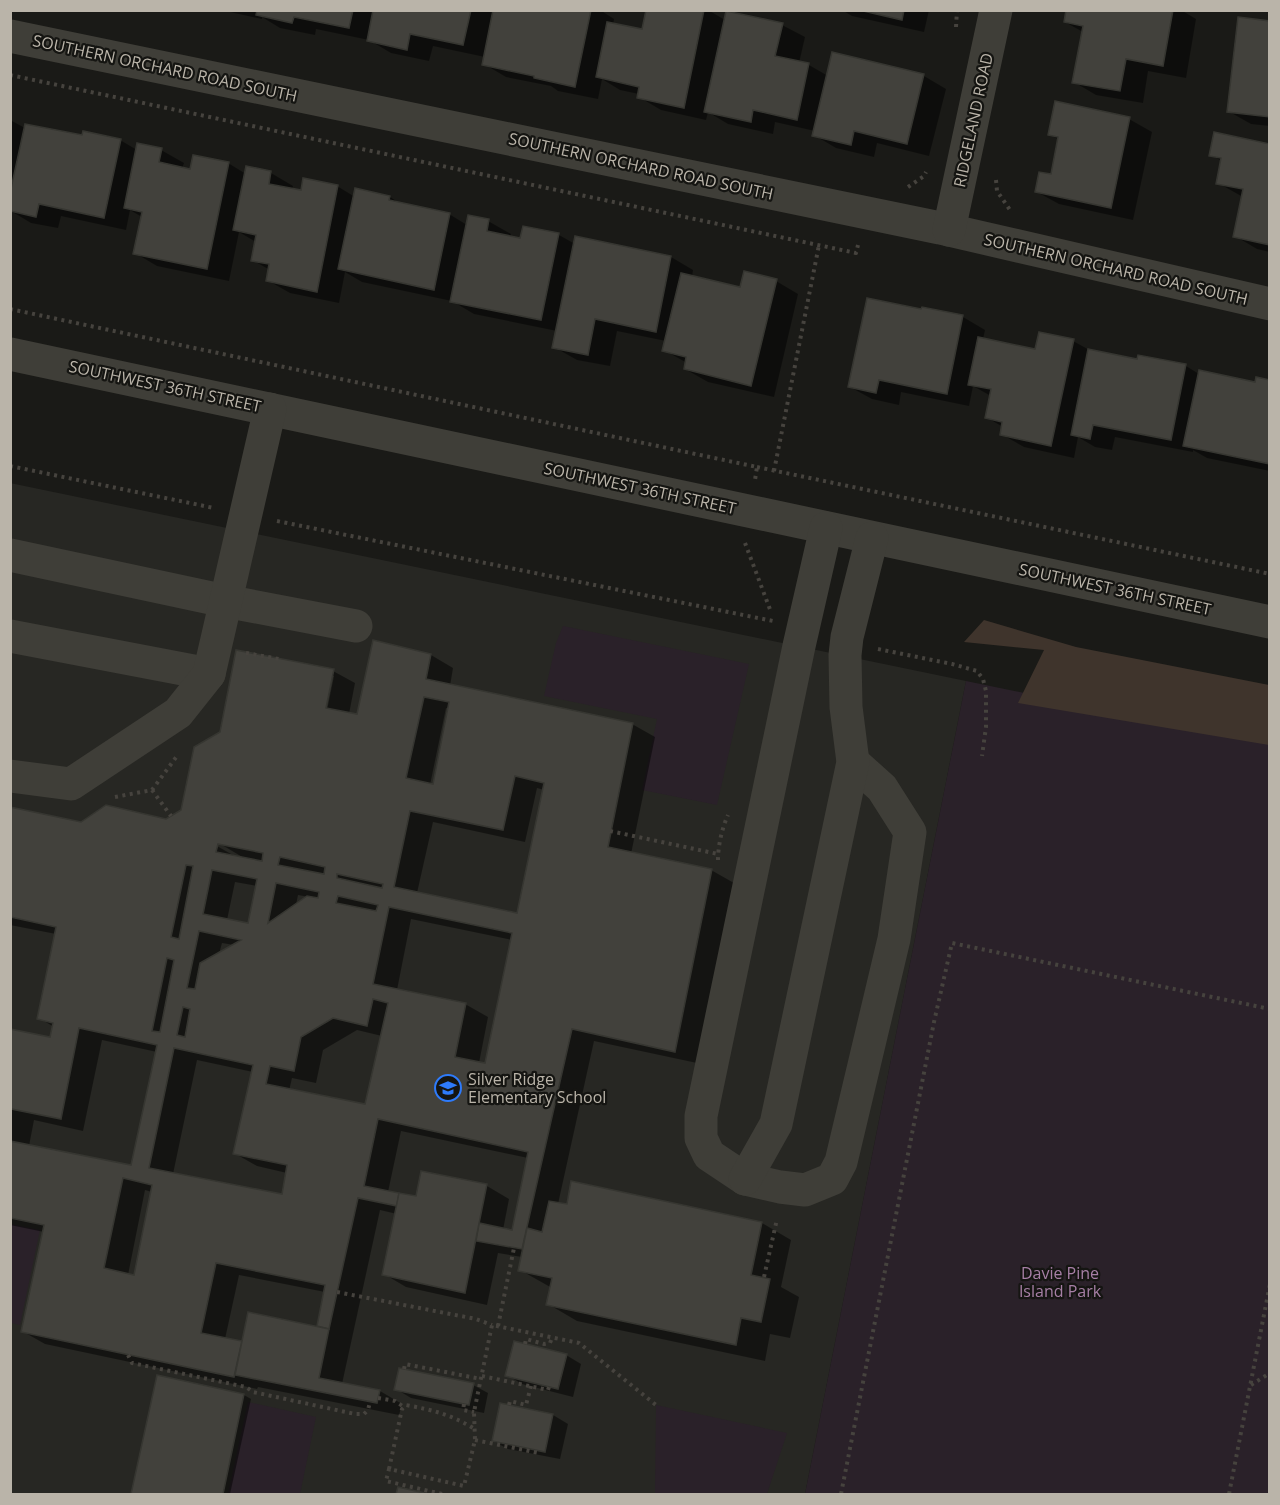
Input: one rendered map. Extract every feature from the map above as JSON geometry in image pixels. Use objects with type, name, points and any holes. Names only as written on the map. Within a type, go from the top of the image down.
[{"type":"street","name":"RIDGELAND ROAD","points":[[949,230],[996,10]]},
{"type":"street","name":"SOUTHERN ORCHARD ROAD SOUTH","points":[[10,36],[949,230],[1269,304]]},
{"type":"street","name":"SOUTHWEST 36TH STREET","points":[[10,354],[1269,622]]},
{"type":"street","points":[[10,776],[71,784],[178,713],[209,675],[270,408]]},
{"type":"street","points":[[826,528],[701,1116],[701,1138],[709,1155],[745,1179],[780,1187],[805,1190],[832,1179],[841,1162],[894,939],[910,832],[882,788],[853,762]]},
{"type":"street","points":[[745,1179],[776,1124],[853,762],[846,707],[845,656],[847,637],[872,538]]},
{"type":"street","points":[[10,555],[225,601],[356,626]]},
{"type":"street","points":[[10,636],[209,675]]},
{"type":"path","points":[[774,471],[819,245]]},
{"type":"path","points":[[10,466],[804,627]]},
{"type":"path","points":[[757,467],[1269,574]]},
{"type":"path","points":[[847,637],[871,648],[977,671],[986,691],[986,727],[982,756]]},
{"type":"path","points":[[245,653],[279,659]]},
{"type":"path","points":[[152,790],[171,816]]},
{"type":"path","points":[[610,831],[718,854]]},
{"type":"path","points":[[842,1494],[934,1022],[952,944],[1269,1009]]},
{"type":"path","points":[[498,1326],[514,1248]]},
{"type":"path","points":[[1229,1494],[1269,1284]]},
{"type":"path","points":[[337,1292],[579,1343],[656,1405]]},
{"type":"path","points":[[462,1494],[475,1440],[474,1412],[492,1325]]},
{"type":"path","points":[[525,1344],[526,1339],[544,1344],[550,1343],[552,1338]]},
{"type":"path","points":[[128,1355],[132,1363],[246,1387],[253,1392],[355,1414],[364,1414],[370,1402]]},
{"type":"path","points":[[404,1369],[405,1364],[549,1390],[549,1387]]},
{"type":"path","points":[[1250,1385],[1269,1373]]},
{"type":"path","points":[[509,1405],[510,1401],[526,1405],[531,1386]]},
{"type":"path","points":[[378,1398],[395,1401],[404,1407],[406,1405],[436,1411],[458,1418],[474,1428]]},
{"type":"path","points":[[464,1404],[463,1410],[474,1412]]},
{"type":"path","points":[[404,1407],[386,1481],[442,1494]]},
{"type":"path","points":[[475,1440],[538,1453],[539,1450]]},
{"type":"path","points":[[389,1469],[464,1486]]},
{"type":"shaded area","name":"Silver Ridge Elementary School","points":[[10,483],[966,681],[805,1494],[11,1494]]},
{"type":"shaded area","points":[[984,620],[1076,647],[1269,685],[1269,745],[1018,703],[1044,650],[964,642]]},
{"type":"green space","points":[[563,626],[749,664],[717,805],[642,790],[657,719],[544,696],[556,643]]},
{"type":"green space","name":"Davie Pine Island Park","points":[[966,681],[1269,743],[1269,1494],[805,1494]]},
{"type":"green space","points":[[11,1224],[40,1230],[20,1325],[11,1323]]},
{"type":"green space","points":[[248,1402],[316,1417],[300,1494],[228,1494]]},
{"type":"green space","points":[[656,1405],[787,1433],[767,1494],[655,1494]]},
{"type":"building","points":[[257,10],[353,10],[349,28],[294,17],[292,23],[256,15]]},
{"type":"building","points":[[373,10],[471,10],[463,45],[410,34],[407,50],[367,41]]},
{"type":"building","points":[[493,10],[591,10],[575,87],[482,65]]},
{"type":"building","points":[[646,10],[704,10],[684,108],[637,98],[639,87],[596,77],[607,22],[642,29]]},
{"type":"building","points":[[859,10],[904,10],[902,20]]},
{"type":"building","points":[[1066,10],[1173,10],[1163,66],[1126,59],[1120,91],[1072,83],[1083,26],[1064,22]]},
{"type":"building","points":[[726,11],[783,23],[775,56],[809,63],[797,120],[753,110],[751,122],[704,112]]},
{"type":"building","points":[[1238,17],[1270,21],[1270,117],[1227,112]]},
{"type":"building","points":[[832,52],[924,74],[907,144],[854,131],[851,145],[812,136]]},
{"type":"building","points":[[1055,101],[1130,117],[1111,208],[1035,192],[1039,172],[1051,174],[1058,137],[1048,135]]},
{"type":"building","points":[[25,124],[82,135],[83,131],[121,139],[104,218],[39,204],[36,217],[10,211],[10,193]]},
{"type":"building","points":[[1214,132],[1270,144],[1270,245],[1233,237],[1243,189],[1216,184],[1221,158],[1209,156]]},
{"type":"building","points":[[137,143],[162,148],[159,162],[190,169],[193,155],[229,162],[207,269],[133,254],[142,212],[124,208]]},
{"type":"building","points":[[246,166],[271,171],[269,184],[301,190],[303,178],[338,185],[317,292],[266,281],[269,264],[251,261],[256,235],[233,230]]},
{"type":"building","points":[[355,188],[390,196],[389,200],[450,213],[434,290],[338,269]]},
{"type":"building","points":[[468,215],[489,219],[487,231],[520,238],[523,226],[559,233],[541,320],[450,302]]},
{"type":"building","points":[[575,236],[671,256],[656,332],[595,319],[588,355],[552,348]]},
{"type":"building","points":[[744,271],[777,279],[751,386],[684,369],[686,357],[662,351],[681,273],[740,287]]},
{"type":"building","points":[[867,298],[963,315],[947,394],[879,380],[876,393],[848,387]]},
{"type":"building","points":[[1039,332],[1074,339],[1051,446],[1000,435],[1002,422],[985,418],[991,389],[968,385],[978,337],[1035,349]]},
{"type":"building","points":[[1088,349],[1137,359],[1138,355],[1186,364],[1171,440],[1093,425],[1090,439],[1071,435]]},
{"type":"building","points":[[1199,370],[1255,382],[1256,377],[1270,380],[1270,464],[1183,446]]},
{"type":"building","points":[[373,640],[431,654],[426,679],[633,723],[608,847],[712,869],[675,1052],[572,1029],[522,1249],[476,1241],[479,1223],[512,1230],[528,1152],[378,1119],[364,1186],[399,1193],[397,1206],[358,1198],[329,1329],[317,1326],[325,1285],[216,1263],[201,1333],[242,1341],[234,1377],[21,1332],[44,1225],[10,1218],[10,1141],[131,1165],[157,1045],[79,1028],[61,1119],[11,1109],[10,1114],[10,1029],[50,1037],[53,1023],[37,1019],[56,927],[10,917],[10,807],[81,822],[106,805],[166,819],[181,810],[194,747],[220,732],[236,650],[334,669],[326,708],[357,714]],"holes":[[[424,697],[449,702],[433,784],[406,778]],[[515,776],[544,783],[517,913],[394,887],[410,811],[503,830]],[[218,844],[263,853],[262,861],[216,852]],[[280,857],[325,867],[324,874],[278,865]],[[186,865],[193,866],[179,939],[171,937]],[[212,870],[257,879],[248,923],[203,914]],[[337,874],[383,884],[382,888],[337,878]],[[276,883],[319,892],[318,898],[307,896],[268,923]],[[338,896],[378,905],[376,911],[336,903]],[[389,907],[512,933],[485,1063],[455,1057],[466,1003],[373,984]],[[199,931],[241,940],[200,963],[195,989],[187,988]],[[167,958],[174,960],[160,1032],[152,1031]],[[373,999],[388,1003],[365,1104],[266,1084],[270,1066],[294,1071],[301,1037],[333,1018],[367,1026]],[[183,1007],[190,1009],[185,1037],[177,1035]],[[174,1048],[253,1065],[233,1154],[287,1165],[282,1194],[149,1168]],[[123,1178],[152,1185],[134,1275],[104,1268]]]},
{"type":"building","points":[[421,1171],[487,1184],[465,1293],[382,1275],[399,1193],[416,1196]]},
{"type":"building","points":[[571,1181],[762,1222],[751,1275],[770,1279],[761,1322],[741,1318],[736,1345],[546,1305],[552,1278],[518,1271],[527,1228],[542,1232],[549,1201],[567,1204]]},
{"type":"building","points":[[248,1312],[329,1329],[319,1378],[380,1390],[377,1403],[235,1375]]},
{"type":"building","points":[[514,1341],[567,1354],[558,1389],[505,1376]]},
{"type":"building","points":[[399,1368],[474,1383],[469,1405],[394,1390]]},
{"type":"building","points":[[157,1375],[244,1394],[223,1494],[131,1494]]},
{"type":"building","points":[[500,1403],[553,1414],[545,1452],[492,1441]]},
{"type":"building","points":[[398,1487],[429,1494],[396,1494]]},
{"type":"place","name":"Silver Ridge Elementary School","points":[[448,1088]]}]
